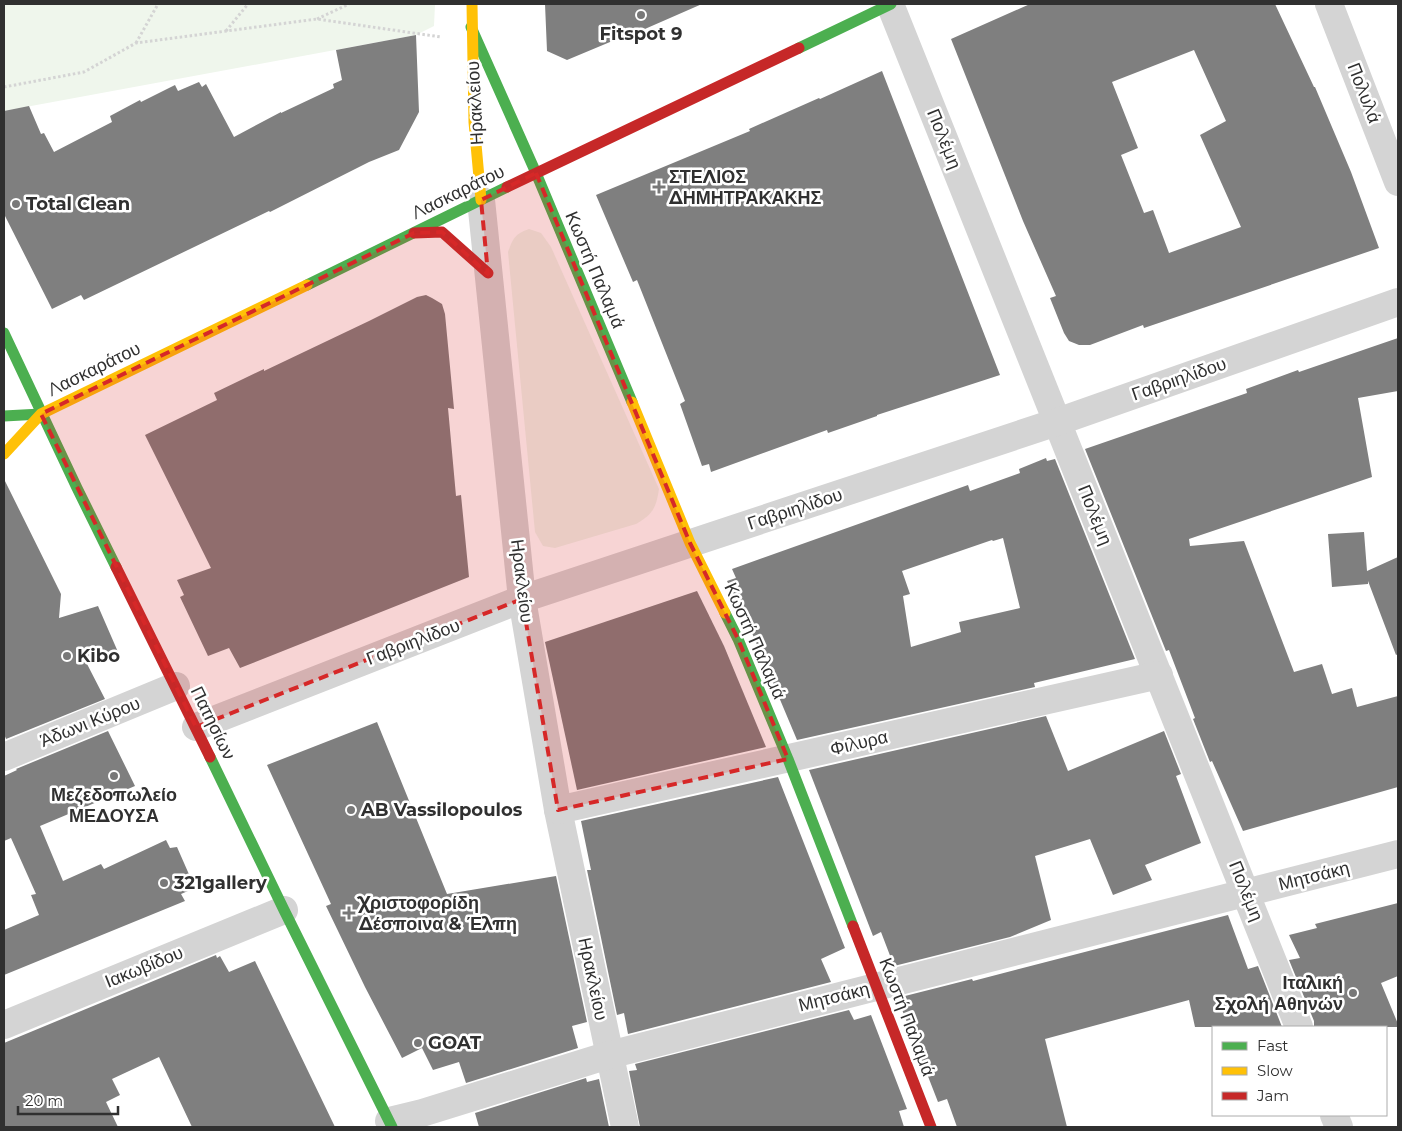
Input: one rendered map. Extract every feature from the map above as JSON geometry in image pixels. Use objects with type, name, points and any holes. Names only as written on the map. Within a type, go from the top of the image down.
[{"type":"main road","name":"Ηρακλείου","points":[[472,4],[474,122],[481,200]]},
{"type":"main road","name":"Λασκαράτου","points":[[41,414],[536,173],[891,4]]},
{"type":"main road","name":"Ηρακλείου","points":[[471,27],[536,173]]},
{"type":"main road","name":"Κωστή Παλαμά","points":[[536,173],[690,543],[738,639],[788,758],[932,1127]]},
{"type":"main road","points":[[414,233],[442,232],[488,273]]},
{"type":"main road","name":"Πατησίων","points":[[4,333],[41,414],[390,1124]]},
{"type":"main road","points":[[4,416],[41,414]]},
{"type":"main road","points":[[4,454],[41,414]]},
{"type":"street","name":"Πολέμη","points":[[891,4],[1299,1026]]},
{"type":"street","name":"Πολυλά","points":[[1329,4],[1398,182]]},
{"type":"street","name":"Ηρακλείου","points":[[481,200],[522,599],[558,810],[625,1127]]},
{"type":"street","name":"Γαβριηλίδου","points":[[196,727],[522,599],[1057,422],[1398,302]]},
{"type":"street","name":"Φιλυρα","points":[[558,810],[1159,675]]},
{"type":"street","name":"Άδωνι Κύρου","points":[[4,757],[176,686]]},
{"type":"street","name":"Μητσάκη","points":[[390,1124],[609,1055],[1398,854]]},
{"type":"street","name":"Ιακωβίδου","points":[[4,1024],[284,910]]},
{"type":"path","points":[[136,44],[158,4]]},
{"type":"path","points":[[225,31],[248,4]]},
{"type":"path","points":[[317,19],[349,4]]},
{"type":"path","points":[[4,87],[84,72],[136,43],[317,19],[472,41]]},
{"type":"highlighted area","points":[[536,173],[690,543],[738,639],[788,759],[558,810],[522,599],[196,727],[41,414],[414,233],[442,232],[488,274],[481,200]]},
{"type":"shaded area","points":[[4,4],[435,4],[434,26],[416,35],[4,111]]},
{"type":"shaded area","points":[[529,229],[541,233],[551,247],[659,489],[653,510],[636,524],[555,548],[543,546],[535,532],[508,252],[515,237]]},
{"type":"building","points":[[545,4],[702,4],[622,39],[622,37],[567,60],[547,51]]},
{"type":"building","points":[[1030,4],[1275,4],[1315,87],[1351,172],[1379,248],[1144,328],[1143,325],[1090,345],[1079,345],[1069,341],[1050,298],[1056,296],[1023,221],[951,39]],"holes":[[[1194,50],[1226,121],[1200,135],[1241,227],[1169,253],[1153,210],[1144,213],[1121,155],[1138,148],[1112,82]]]},
{"type":"building","points":[[416,35],[419,112],[399,150],[369,162],[270,212],[84,300],[81,295],[52,309],[4,214],[4,111],[29,106],[41,134],[44,133],[54,152],[112,122],[110,116],[140,100],[141,102],[175,85],[178,91],[199,82],[202,87],[206,84],[234,137],[281,112],[334,88],[333,84],[342,80],[336,50]]},
{"type":"building","points":[[882,71],[1000,375],[828,433],[827,430],[711,472],[709,464],[702,466],[680,404],[685,401],[637,280],[633,282],[596,195],[750,131],[749,129]]},
{"type":"building","points":[[426,295],[442,304],[445,314],[454,409],[448,408],[456,496],[461,495],[469,577],[240,668],[229,648],[208,656],[180,597],[184,595],[177,580],[211,568],[145,435],[217,400],[214,393],[417,297]]},
{"type":"building","points":[[1398,338],[1398,391],[1358,398],[1372,477],[1189,539],[1190,546],[1244,541],[1294,672],[1322,664],[1332,694],[1352,688],[1357,707],[1398,696],[1398,787],[1243,831],[1212,761],[1210,762],[1169,650],[1166,651],[1085,449],[1247,393],[1246,389],[1298,370],[1299,372]]},
{"type":"building","points":[[1046,458],[1047,461],[1055,459],[1135,659],[1034,683],[1035,687],[797,740],[752,633],[727,581],[736,578],[732,569],[968,485],[970,491],[1020,473],[1019,469]],"holes":[[[1003,538],[1020,608],[959,622],[961,632],[911,647],[903,596],[910,594],[902,571],[992,540]]]},
{"type":"building","points":[[4,479],[61,594],[59,618],[98,606],[118,652],[86,662],[105,699],[6,739],[4,734]]},
{"type":"building","points":[[1364,532],[1367,571],[1398,557],[1398,654],[1396,655],[1368,581],[1368,584],[1332,587],[1328,534]]},
{"type":"building","points":[[697,591],[724,646],[766,747],[577,790],[545,642]]},
{"type":"building","points":[[1046,716],[1068,771],[1164,731],[1181,774],[1176,776],[1201,843],[1145,865],[1152,880],[1113,895],[1090,839],[1035,856],[1051,920],[1010,937],[894,966],[881,932],[873,936],[809,770]]},
{"type":"building","points":[[377,722],[447,894],[556,876],[587,1022],[572,1026],[578,1048],[466,1083],[459,1062],[433,1070],[422,1048],[402,1058],[326,906],[331,904],[267,765]]},
{"type":"building","points":[[108,731],[135,786],[40,826],[63,881],[101,864],[104,869],[166,840],[170,848],[177,847],[195,888],[181,894],[185,901],[4,975],[4,930],[39,915],[31,895],[36,894],[11,838],[4,841],[4,776],[16,769]]},
{"type":"building","points":[[778,777],[845,948],[821,959],[831,982],[628,1034],[624,1013],[617,1015],[587,870],[591,870],[581,821]]},
{"type":"building","name":"Ιταλική Σχολή Αθηνών","points":[[1398,903],[1398,976],[1381,983],[1398,1027],[1314,1026],[1314,1021],[1289,960],[1300,958],[1289,935],[1317,928],[1315,924]]},
{"type":"building","points":[[1228,915],[1248,969],[1258,966],[1282,1026],[1195,1027],[1189,1000],[1045,1039],[1067,1127],[957,1127],[947,1099],[938,1102],[901,1007],[909,1005],[905,996],[972,979],[973,981]]},
{"type":"building","points":[[216,955],[217,958],[220,956],[229,972],[255,961],[335,1127],[192,1127],[159,1057],[112,1079],[120,1095],[106,1102],[118,1127],[4,1127],[4,1043]]},
{"type":"building","points":[[849,1010],[854,1020],[871,1015],[907,1109],[899,1111],[904,1127],[640,1127],[629,1071],[637,1070],[635,1064]]},
{"type":"building","points":[[586,1078],[587,1082],[599,1079],[609,1127],[479,1127],[475,1113]]},
{"type":"traffic: fast","points":[[799,48],[891,4]]},
{"type":"traffic: fast","points":[[471,27],[536,173],[632,402]]},
{"type":"traffic: fast","points":[[307,285],[507,187]]},
{"type":"traffic: fast","points":[[4,333],[116,567]]},
{"type":"traffic: fast","points":[[4,416],[41,414]]},
{"type":"traffic: fast","points":[[725,613],[738,639],[788,759],[853,926]]},
{"type":"traffic: fast","points":[[210,757],[392,1127]]},
{"type":"traffic: slow","points":[[472,4],[474,122],[481,200]]},
{"type":"traffic: slow","points":[[4,454],[41,414],[307,285]]},
{"type":"traffic: slow","points":[[632,402],[690,543],[725,613]]},
{"type":"traffic: jam","points":[[507,187],[799,48]]},
{"type":"traffic: jam","points":[[414,233],[442,232],[488,273]]},
{"type":"traffic: jam","points":[[116,567],[210,757]]},
{"type":"traffic: jam","points":[[853,926],[931,1127]]},
{"type":"place","name":"Fitspot 9","points":[[641,15]]},
{"type":"place","name":"ΣΤΕΛΙΟΣ ΔΗΜΗΤΡΑΚΑΚΗΣ","points":[[659,187]]},
{"type":"place","name":"Total Clean","points":[[16,204]]},
{"type":"place","name":"Kibo","points":[[67,656]]},
{"type":"place","name":"Μεζεδοπωλείο ΜΕΔΟΥΣΑ","points":[[114,776]]},
{"type":"place","name":"AB Vassilopoulos","points":[[351,810]]},
{"type":"place","name":"321gallery","points":[[164,883]]},
{"type":"place","name":"Χριστοφορίδη Δέσποινα & Έλπη","points":[[349,913]]},
{"type":"place","name":"Ιταλική Σχολή Αθηνών","points":[[1353,993]]},
{"type":"place","name":"GOAT","points":[[418,1043]]}]
